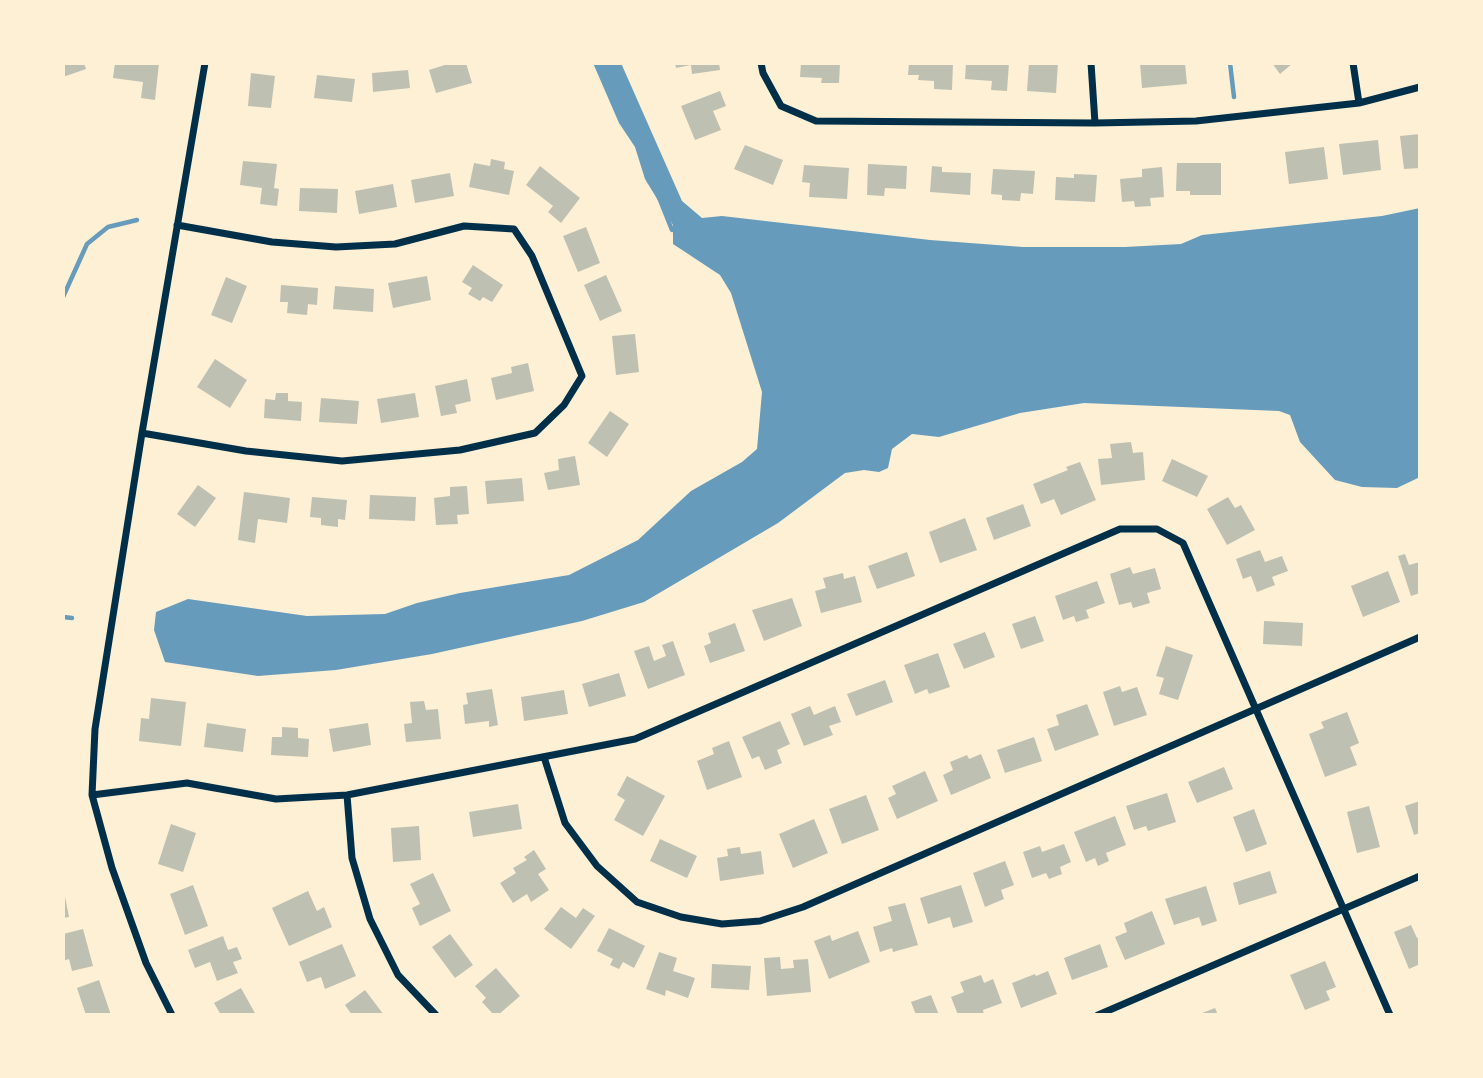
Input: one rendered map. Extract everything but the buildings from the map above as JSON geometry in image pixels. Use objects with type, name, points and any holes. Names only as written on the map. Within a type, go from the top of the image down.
[{"type":"street","points":[[172,1015],[146,963],[112,868],[92,795],[95,729],[205,63]]},
{"type":"street","points":[[761,63],[763,73],[781,106],[816,121],[1196,121],[1359,103],[1420,88]]},
{"type":"street","points":[[1091,63],[1095,123]]},
{"type":"street","points":[[1353,63],[1359,103]]},
{"type":"street","points":[[142,433],[246,451],[342,461],[460,450],[535,433],[564,405],[582,376],[532,256],[514,229],[464,226],[395,244],[336,247],[272,242],[177,225]]},
{"type":"street","points":[[92,795],[187,783],[276,799],[346,795],[635,739],[1120,529],[1157,529],[1183,543],[1390,1015]]},
{"type":"street","points":[[544,757],[565,823],[597,866],[637,902],[681,917],[722,924],[760,920],[803,907],[1420,637]]},
{"type":"street","points":[[346,795],[352,858],[370,919],[398,975],[436,1015]]},
{"type":"street","points":[[1098,1015],[1420,876]]},
{"type":"water","points":[[593,63],[621,63],[682,201],[702,218],[722,216],[930,240],[1023,247],[1125,247],[1181,244],[1202,235],[1382,216],[1420,208],[1420,477],[1397,488],[1362,487],[1335,480],[1300,442],[1290,415],[1279,411],[1084,403],[1020,413],[939,437],[912,434],[892,449],[888,468],[879,472],[864,470],[845,473],[778,523],[644,602],[582,621],[432,654],[336,670],[258,676],[165,662],[154,630],[156,612],[188,599],[307,616],[385,614],[460,593],[569,575],[638,540],[691,491],[742,462],[757,449],[762,392],[731,293],[720,275],[673,244],[673,225],[645,179],[635,147],[619,123]]},
{"type":"waterway","points":[[1230,63],[1234,97]]},
{"type":"waterway","points":[[658,195],[672,230]]},
{"type":"waterway","points":[[63,297],[87,244],[108,227],[137,220]]},
{"type":"waterway","points":[[63,617],[72,618]]}]
